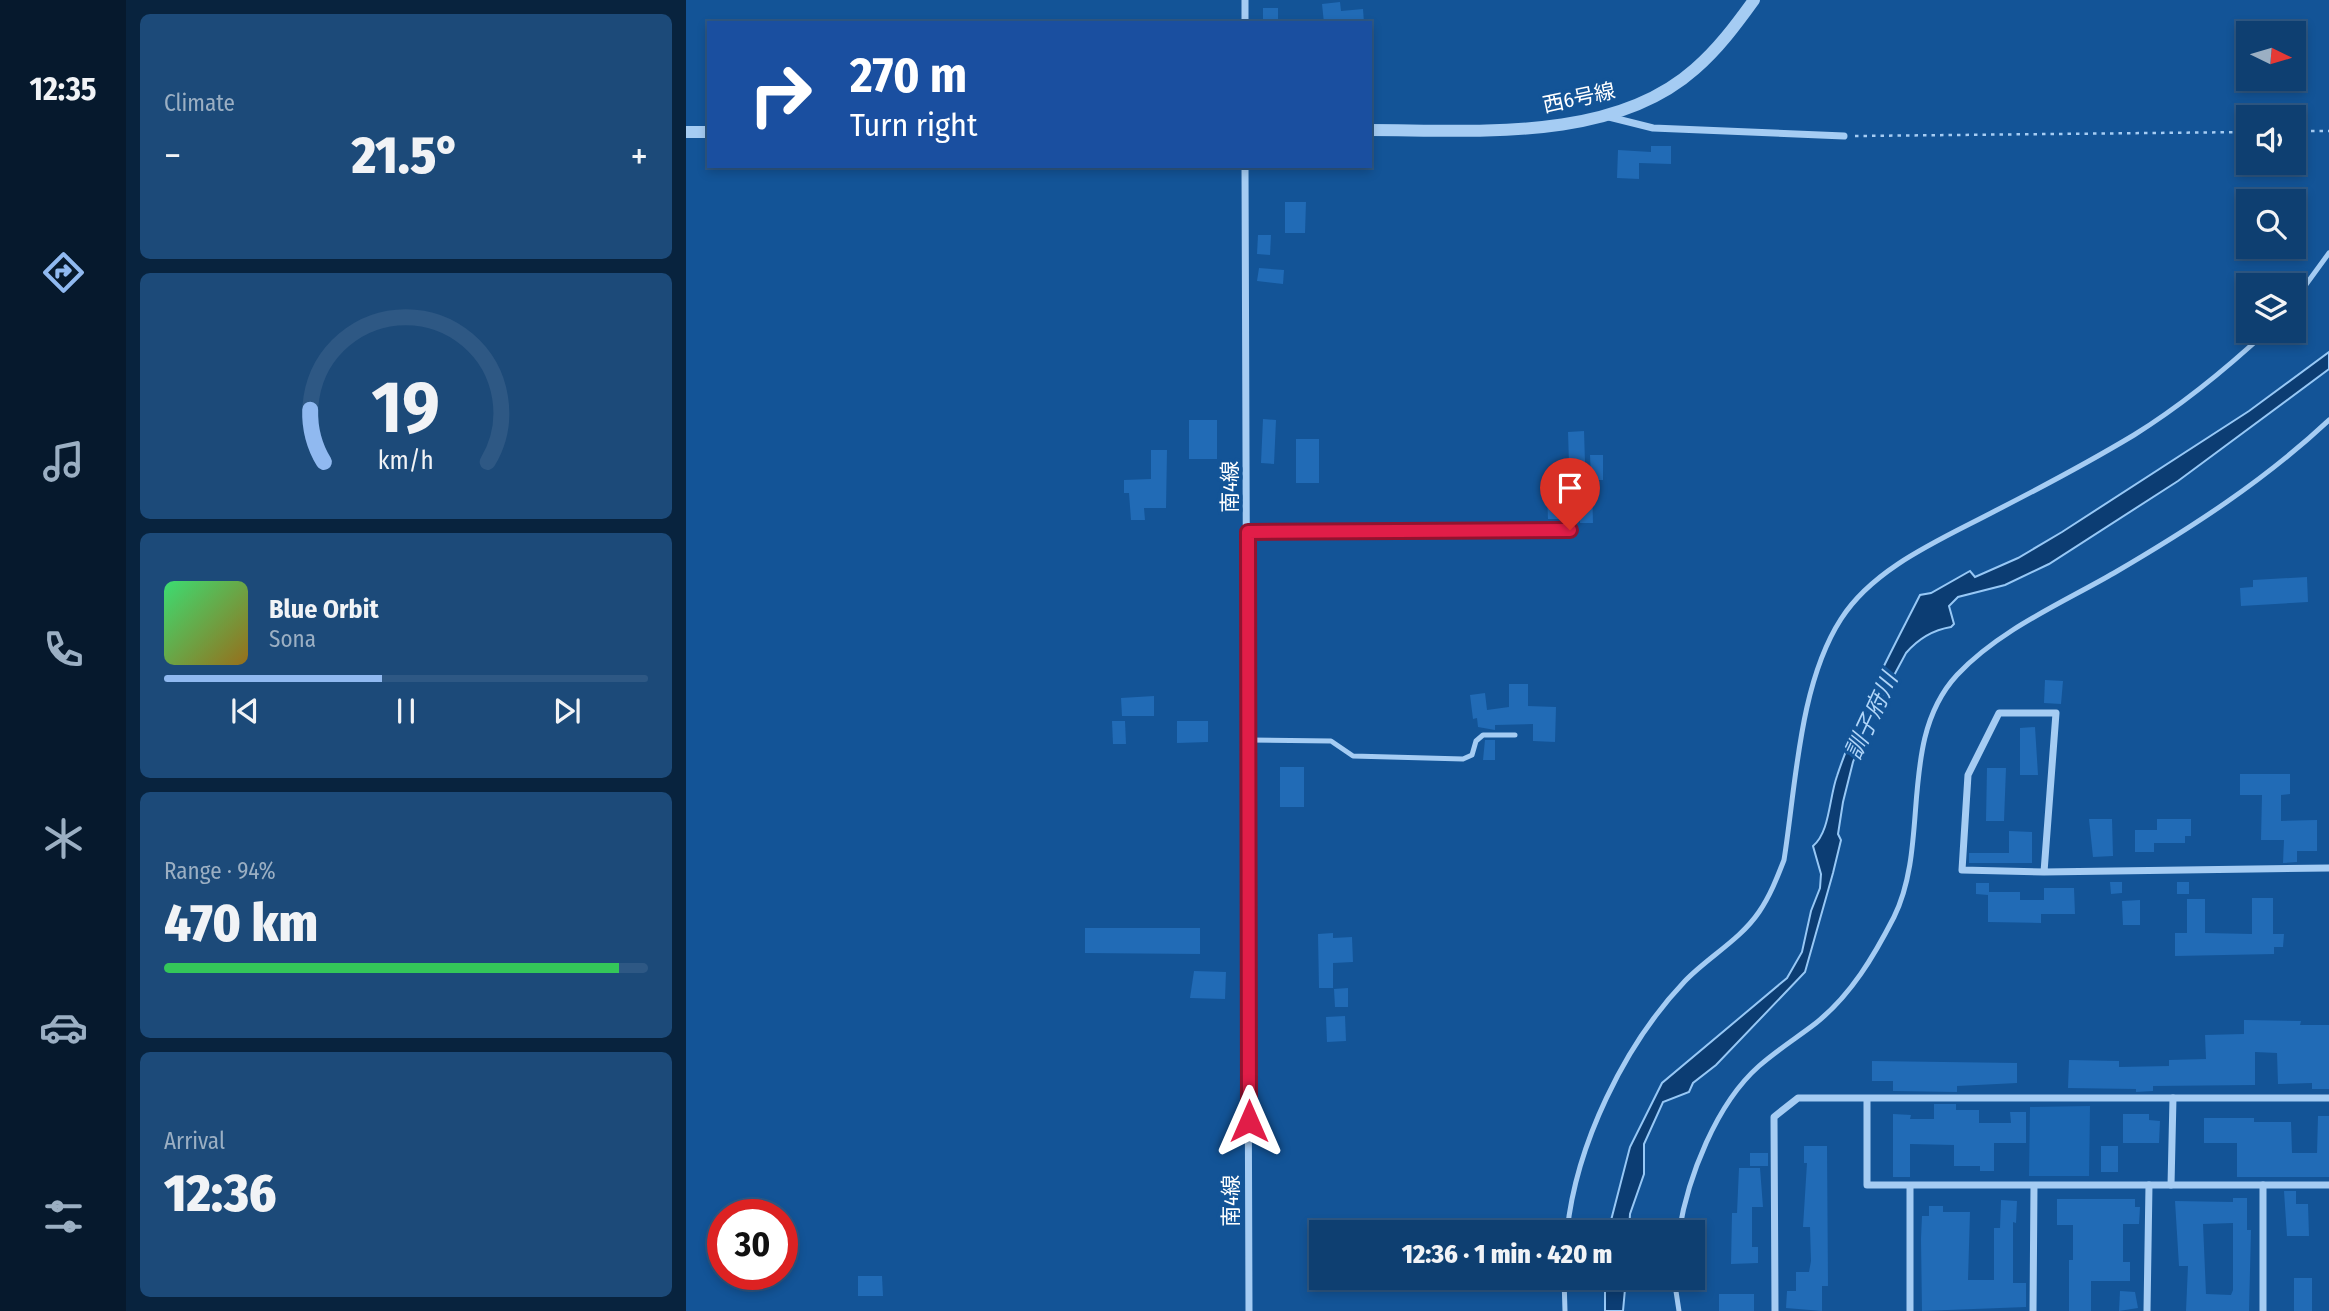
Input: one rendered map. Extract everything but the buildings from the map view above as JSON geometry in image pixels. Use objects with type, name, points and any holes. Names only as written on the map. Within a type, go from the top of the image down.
[{"type":"street","points":[[1245,0],[1245,21]]},
{"type":"street","name":"西6号線","points":[[1372,130],[1547,127],[1608,116],[1663,92],[1694,70],[1731,33],[1754,0]]},
{"type":"street","points":[[1608,116],[1653,128],[1844,136]]},
{"type":"street","points":[[686,132],[707,132]]},
{"type":"street","name":"南4線","points":[[1245,168],[1249,1311]]},
{"type":"street","points":[[2044,872],[2056,713],[1999,713],[1968,775],[1962,870],[2044,872],[2329,868]]},
{"type":"street","points":[[1775,1311],[1774,1117],[1798,1098],[2329,1098]]},
{"type":"street","points":[[2171,1185],[2173,1098]]},
{"type":"street","points":[[1867,1099],[1867,1185],[2329,1185]]},
{"type":"street","points":[[2147,1311],[2149,1185]]},
{"type":"street","points":[[2263,1185],[2263,1311]]},
{"type":"street","points":[[1910,1186],[1910,1311]]},
{"type":"street","points":[[2033,1311],[2034,1186]]},
{"type":"lane","points":[[2306,285],[2329,253]]},
{"type":"lane","points":[[1568,1220],[1570,1205],[1594,1127],[1626,1060],[1685,981],[1758,914],[1774,887],[1784,860],[1814,684],[1826,648],[1841,618],[1862,594],[1924,549],[2134,434],[2187,398],[2253,343]]},
{"type":"lane","points":[[1682,1220],[1689,1186],[1703,1149],[1723,1112],[1757,1067],[1819,1021],[1847,993],[1895,913],[1911,861],[1923,744],[1937,705],[1956,676],[1996,641],[2183,533],[2252,485],[2329,420]]},
{"type":"lane","points":[[1248,532],[1570,530],[1569,476]]},
{"type":"lane","points":[[1249,740],[1331,741],[1353,757],[1463,759],[1472,755],[1476,741],[1483,735],[1515,735]]},
{"type":"lane","points":[[1564,1290],[1565,1311]]},
{"type":"lane","points":[[1676,1290],[1679,1311]]},
{"type":"path","points":[[2306,131],[2329,131]]},
{"type":"path","points":[[1844,136],[2236,132]]},
{"type":"shaded area","points":[[2090,1106],[2089,1176],[2029,1176],[2030,1107]]},
{"type":"water","name":"訓子府川","points":[[2329,352],[2329,369],[2178,481],[2049,564],[2005,585],[1958,597],[1949,606],[1954,624],[1926,636],[1906,653],[1869,722],[1853,762],[1838,834],[1841,840],[1805,972],[1716,1065],[1693,1083],[1689,1092],[1663,1102],[1644,1144],[1644,1174],[1630,1220],[1611,1220],[1630,1147],[1662,1083],[1787,978],[1802,952],[1811,911],[1820,888],[1821,874],[1813,846],[1819,840],[1826,824],[1834,785],[1855,729],[1920,595],[1931,593],[1970,571],[1975,577],[2018,558],[2249,411]]},
{"type":"water","points":[[1605,1290],[1625,1290],[1623,1311],[1605,1311]]},
{"type":"route","points":[[1249,1121],[1248,532],[1570,530]]}]
